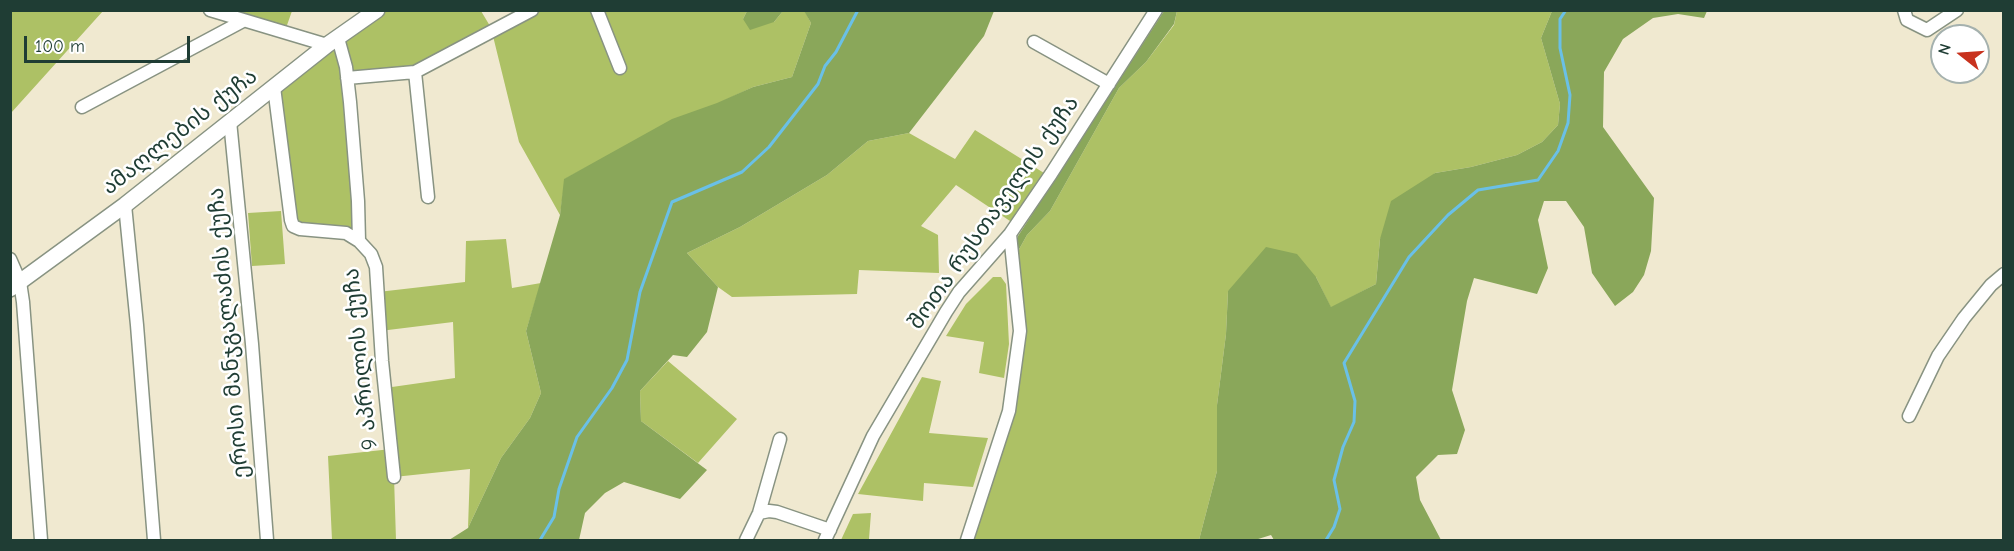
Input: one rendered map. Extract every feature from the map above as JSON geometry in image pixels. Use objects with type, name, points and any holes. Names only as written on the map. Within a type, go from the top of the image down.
[{"type":"street","points":[[210,10],[243,21],[332,41]]},
{"type":"street","name":"ამაღლების ქუჩა","points":[[15,285],[125,205],[332,41],[377,10]]},
{"type":"street","points":[[347,78],[416,72],[532,10]]},
{"type":"street","points":[[597,10],[620,68]]},
{"type":"street","name":"შოთა რუსთაველის ქუჩა","points":[[827,535],[873,436],[946,312],[959,292],[1010,234],[1156,10]]},
{"type":"street","points":[[1904,10],[1908,20],[1927,30],[1957,10]]},
{"type":"street","points":[[82,107],[243,21]]},
{"type":"street","name":"9 აპრილის ქუჩა","points":[[332,41],[347,78],[358,201],[359,241]]},
{"type":"street","points":[[1034,42],[1109,84]]},
{"type":"street","points":[[416,72],[428,197]]},
{"type":"street","name":"9 აპრილის ქუჩა","points":[[274,87],[293,226],[300,229],[346,233],[359,241],[371,254],[376,267],[382,361],[394,477]]},
{"type":"street","name":"ეროსი მანჯგალაძის ქუჩა","points":[[230,121],[252,344],[267,540]]},
{"type":"street","points":[[125,205],[154,540]]},
{"type":"street","points":[[967,540],[1009,411],[1020,331],[1010,234]]},
{"type":"street","points":[[10,259],[15,285],[23,302],[41,540]]},
{"type":"street","points":[[1909,416],[1938,356],[1964,318],[1991,285],[2004,274]]},
{"type":"street","points":[[746,540],[759,513],[780,439]]},
{"type":"street","points":[[759,513],[777,512],[827,535]]},
{"type":"green space","points":[[532,10],[747,11],[743,19],[774,22],[783,11],[804,10],[811,23],[792,77],[753,87],[611,154],[565,179],[560,215],[519,142],[492,32],[415,72],[347,78],[359,241],[293,226],[274,87],[377,11],[481,11],[493,31]]},
{"type":"green space","points":[[747,10],[783,11],[774,22],[750,30],[743,19]]},
{"type":"green space","points":[[10,11],[103,11],[11,113]]},
{"type":"green space","points":[[223,11],[292,11],[286,28]]},
{"type":"green space","points":[[804,11],[994,11],[984,36],[909,133],[868,141],[827,175],[740,227],[687,253],[718,287],[707,332],[687,357],[673,355],[640,391],[641,421],[707,470],[680,499],[624,482],[605,493],[585,513],[579,540],[449,540],[468,528],[501,458],[530,418],[541,393],[526,331],[560,215],[564,179],[672,119],[753,87],[792,77],[811,23]]},
{"type":"green space","points":[[1164,11],[1177,11],[1174,24],[1146,62],[1119,88],[1050,211],[1027,235],[1017,253],[1018,236]]},
{"type":"green space","points":[[1177,11],[1552,11],[1541,38],[1560,104],[1558,125],[1542,142],[1517,155],[1471,167],[1435,173],[1380,239],[1376,284],[1331,308],[1316,277],[1228,291],[1226,334],[1217,405],[1217,471],[1199,540],[973,540],[1024,335],[1017,253],[1027,235],[1050,211],[1119,88],[1146,62],[1174,25]]},
{"type":"green space","points":[[1552,11],[1707,11],[1704,18],[1678,14],[1653,18],[1623,39],[1604,72],[1603,127],[1654,198],[1651,251],[1644,275],[1633,292],[1615,306],[1592,273],[1584,227],[1566,201],[1544,201],[1538,220],[1548,268],[1537,294],[1474,278],[1467,301],[1452,390],[1465,430],[1457,454],[1438,455],[1416,477],[1420,500],[1441,540],[1274,540],[1271,535],[1255,540],[1199,540],[1217,471],[1217,405],[1226,334],[1228,291],[1266,247],[1297,254],[1316,277],[1331,307],[1376,284],[1380,239],[1391,201],[1435,173],[1471,167],[1517,155],[1542,142],[1558,125],[1560,104],[1541,38]]},
{"type":"green space","points":[[975,130],[1044,173],[1013,223],[956,185],[921,226],[938,235],[939,273],[859,270],[857,294],[732,297],[718,287],[687,253],[740,227],[827,175],[868,141],[909,133],[955,159]]},
{"type":"green space","points":[[281,211],[285,264],[252,266],[248,213]]},
{"type":"green space","points":[[506,239],[512,288],[541,283],[526,331],[541,393],[530,418],[501,458],[468,528],[470,469],[394,477],[396,540],[332,540],[328,456],[391,449],[385,388],[455,378],[453,322],[380,331],[378,292],[465,282],[466,241]]},
{"type":"green space","points":[[993,277],[1001,277],[1006,284],[1009,344],[1004,378],[979,373],[984,342],[946,336],[966,304]]},
{"type":"green space","points":[[668,361],[737,419],[698,463],[641,421],[640,391]]},
{"type":"green space","points":[[922,377],[941,381],[929,433],[988,438],[973,487],[924,483],[923,501],[858,494]]},
{"type":"green space","points":[[871,513],[869,539],[876,540],[841,540],[853,514]]},
{"type":"waterway","points":[[540,540],[554,517],[559,489],[577,437],[612,388],[627,360],[640,292],[672,202],[742,172],[769,147],[818,84],[825,66],[836,52],[858,10]]},
{"type":"waterway","points":[[1326,540],[1334,527],[1340,509],[1334,480],[1343,447],[1354,422],[1355,401],[1344,363],[1409,257],[1448,215],[1478,190],[1538,180],[1558,151],[1568,123],[1570,95],[1560,48],[1560,19],[1566,10]]}]
